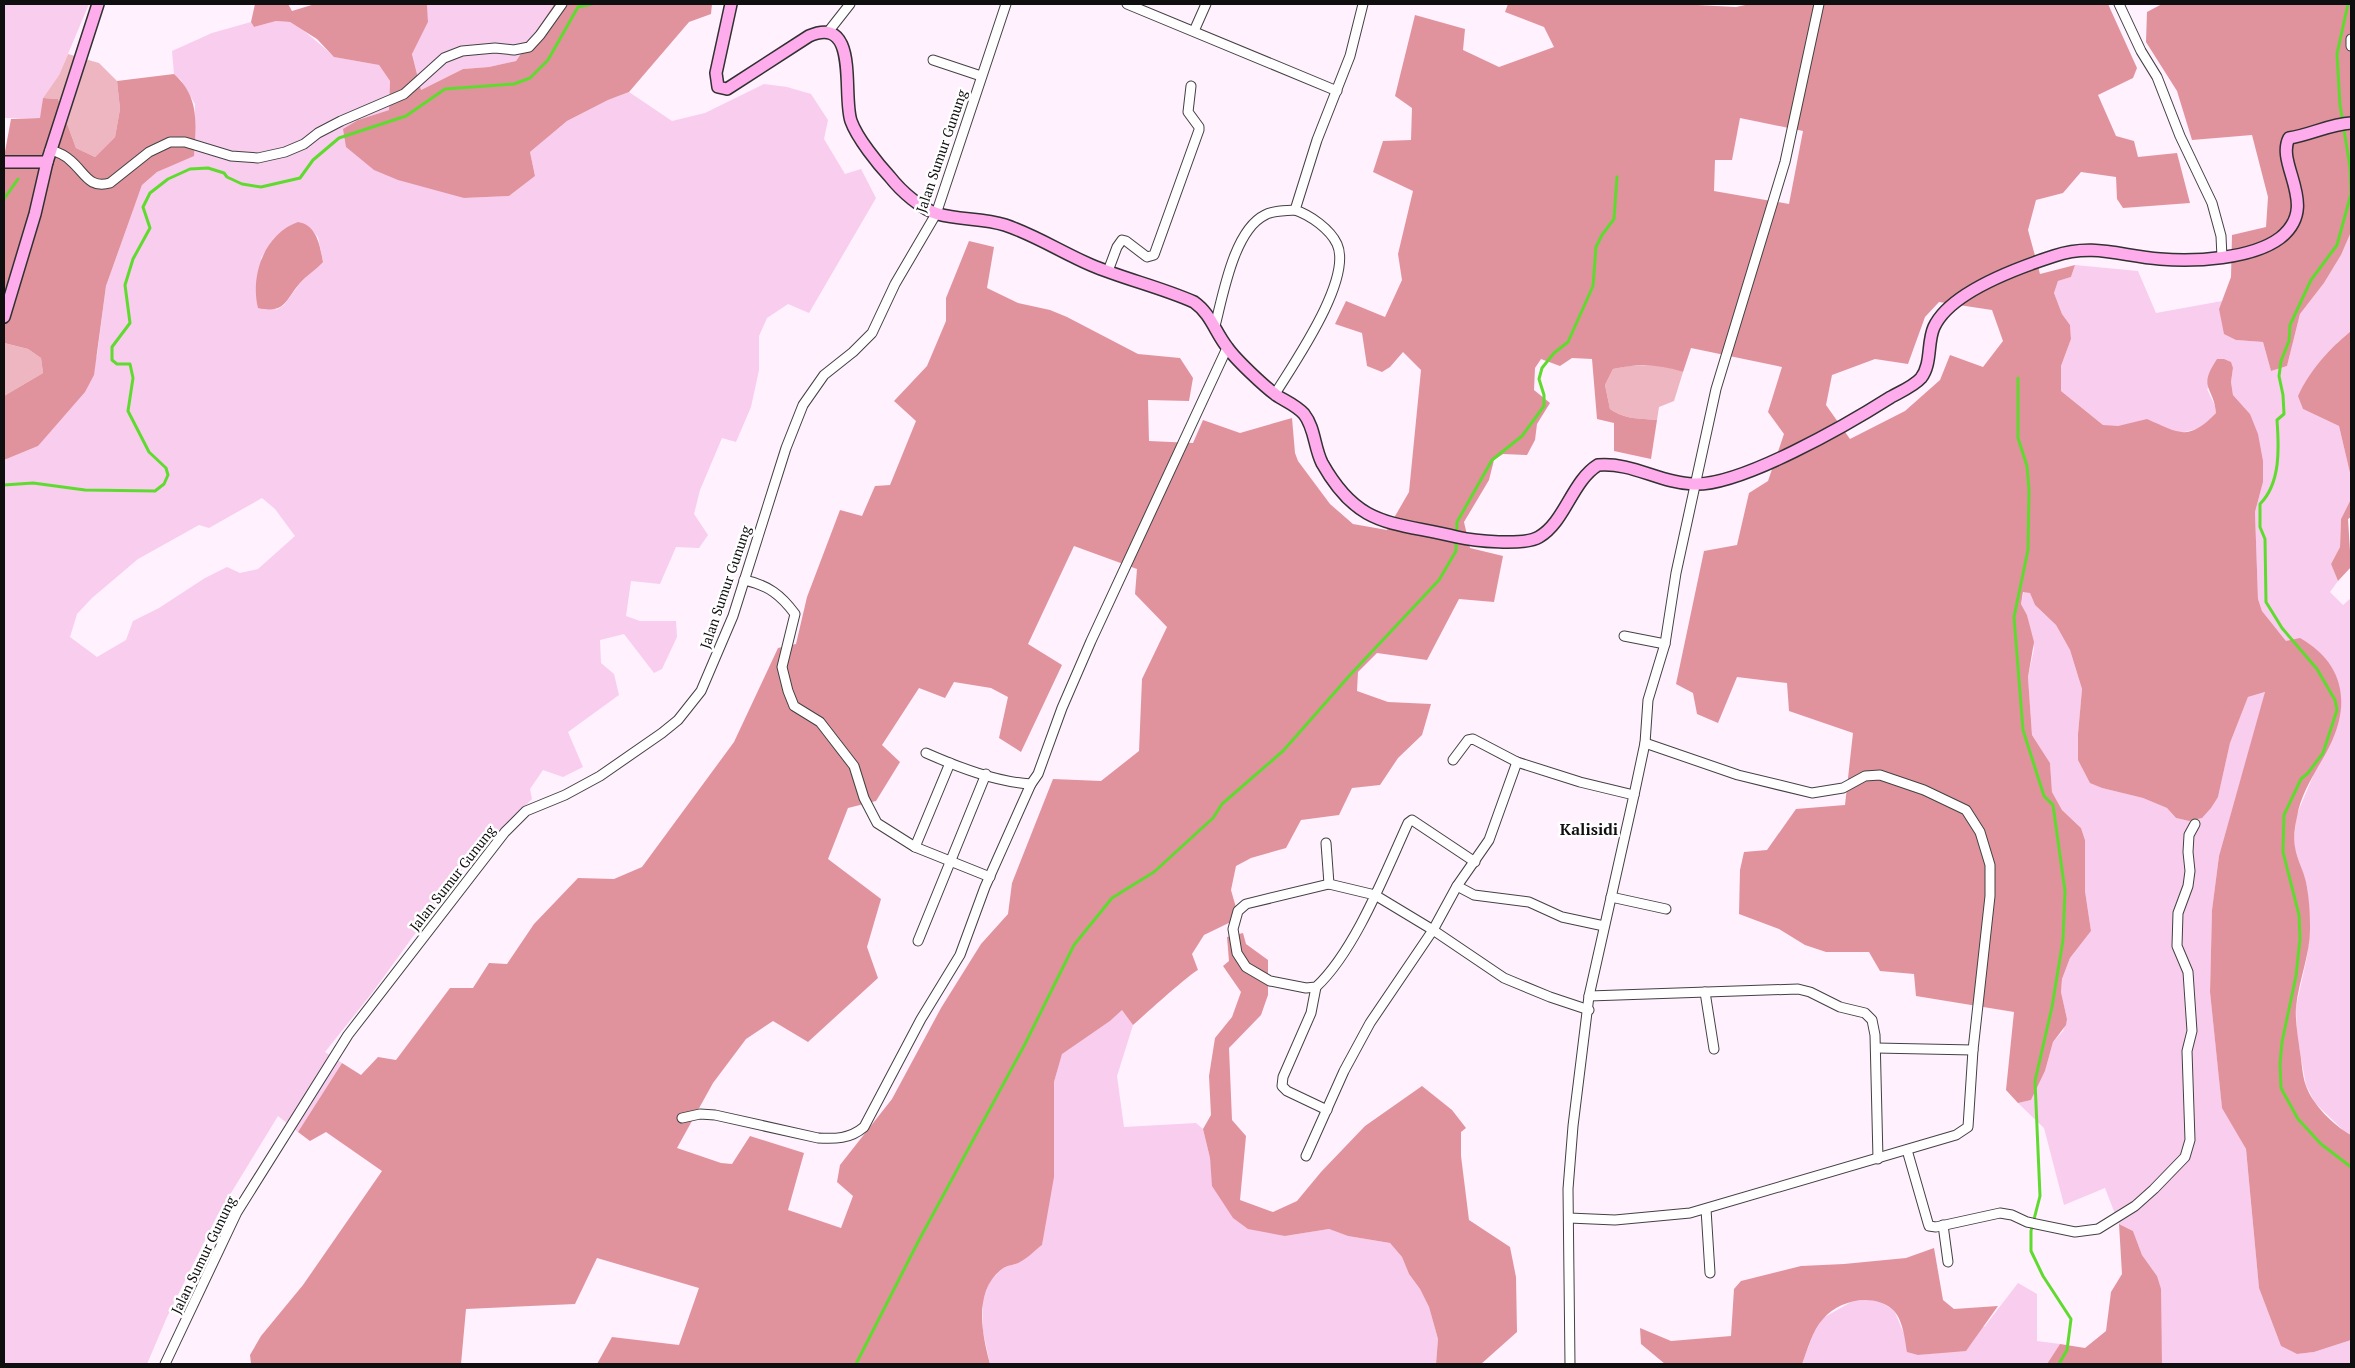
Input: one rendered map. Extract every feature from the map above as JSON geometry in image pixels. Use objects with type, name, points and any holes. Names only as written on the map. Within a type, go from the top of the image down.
[{"type":"street","points":[[4,317],[35,214],[50,150],[98,4]]},
{"type":"street","points":[[50,150],[61,154],[72,162],[85,178],[92,182],[104,184],[110,182],[149,152],[170,142],[185,142],[231,156],[258,158],[285,152],[304,144],[318,133],[341,121],[404,94],[444,58],[462,51],[494,48],[514,50],[530,47],[562,4]]},
{"type":"street","points":[[731,4],[716,74],[716,84],[721,89],[727,89],[737,84],[809,36],[817,32],[828,32],[842,42],[846,52],[846,87],[850,119],[854,127],[890,178],[920,204],[936,214],[1005,226],[1054,245],[1090,264],[1194,302],[1215,326],[1227,348],[1275,394],[1297,407],[1304,414],[1310,423],[1321,461],[1355,507],[1394,525],[1446,534],[1472,541],[1529,541],[1539,537],[1550,527],[1585,476],[1598,465],[1628,467],[1678,482],[1695,485],[1725,480],[1758,467],[1874,408],[1921,378],[1925,369],[1931,334],[1943,314],[1953,304],[2001,275],[2057,255],[2088,250],[2112,251],[2160,259],[2222,257],[2261,249],[2282,237],[2292,223],[2298,209],[2286,143],[2289,138],[2345,124]]},
{"type":"street","points":[[828,32],[850,4]]},
{"type":"street","name":"Jalan Sumur Gunung","points":[[165,1364],[237,1212],[348,1035],[387,987],[450,901],[505,832],[526,811],[565,795],[600,776],[662,734],[690,706],[701,691],[733,616],[786,448],[803,405],[824,375],[853,352],[872,332],[895,284],[936,214],[1006,4]]},
{"type":"street","points":[[1127,4],[1336,90]]},
{"type":"street","points":[[1194,31],[1206,4]]},
{"type":"street","points":[[1296,210],[1317,140],[1350,56],[1363,4]]},
{"type":"street","points":[[1570,1364],[1568,1189],[1573,1126],[1590,996],[1645,743],[1648,700],[1665,644],[1676,573],[1716,389],[1785,162],[1819,4]]},
{"type":"street","points":[[2120,4],[2141,51],[2157,77],[2180,136],[2212,203],[2221,236],[2222,257]]},
{"type":"street","points":[[2351,39],[2351,46]]},
{"type":"street","points":[[934,60],[981,76]]},
{"type":"street","points":[[1108,271],[1117,247],[1122,240],[1126,240],[1147,257],[1154,255],[1199,130],[1199,127],[1188,112],[1191,86]]},
{"type":"street","points":[[4,162],[47,162]]},
{"type":"street","points":[[1215,326],[1227,277],[1252,224],[1266,214],[1296,210],[1305,213],[1325,229],[1337,244],[1339,259],[1331,297],[1275,394]]},
{"type":"street","points":[[682,1118],[700,1114],[715,1115],[818,1138],[835,1139],[856,1134],[864,1127],[921,1019],[960,955],[990,877],[1038,774],[1062,708],[1091,641],[1227,348]]},
{"type":"street","points":[[744,580],[771,588],[785,600],[795,614],[782,668],[788,691],[794,706],[820,722],[854,766],[864,798],[877,824],[916,848],[990,877]]},
{"type":"street","points":[[1624,636],[1665,644]]},
{"type":"street","points":[[1453,760],[1468,740],[1473,739],[1517,762],[1580,782],[1634,795]]},
{"type":"street","points":[[1569,1218],[1615,1220],[1646,1218],[1706,1209],[1956,1135],[1968,1127],[1973,1050],[1990,896],[1990,865],[1980,832],[1966,810],[1924,790],[1880,775],[1865,776],[1843,788],[1812,794],[1738,775],[1645,743]]},
{"type":"street","points":[[926,753],[950,763],[1016,783],[1032,784]]},
{"type":"street","points":[[1306,1156],[1344,1071],[1370,1023],[1433,930],[1457,886],[1489,840],[1517,762]]},
{"type":"street","points":[[916,848],[950,763]]},
{"type":"street","points":[[918,941],[986,774]]},
{"type":"street","points":[[1327,1110],[1287,1091],[1282,1086],[1283,1077],[1311,1013],[1316,987],[1346,950],[1375,895],[1408,823],[1412,820],[1475,862]]},
{"type":"street","points":[[1907,1150],[1928,1222],[1932,1227],[1944,1226],[1995,1213],[2012,1214],[2027,1222],[2075,1232],[2098,1229],[2134,1206],[2179,1164],[2188,1150],[2190,1129],[2187,1051],[2192,1031],[2188,972],[2178,946],[2178,913],[2188,886],[2190,871],[2189,835],[2195,824]]},
{"type":"street","points":[[1326,843],[1329,884]]},
{"type":"street","points":[[1316,987],[1306,988],[1270,980],[1246,967],[1237,953],[1233,929],[1234,918],[1246,904],[1329,884],[1375,895],[1433,930],[1504,978],[1550,998],[1589,1010]]},
{"type":"street","points":[[1457,886],[1474,895],[1529,902],[1562,917],[1604,926]]},
{"type":"street","points":[[1611,897],[1666,909]]},
{"type":"street","points":[[1590,996],[1803,990],[1830,1004],[1870,1016],[1874,1026],[1876,1048],[1878,1159]]},
{"type":"street","points":[[1706,992],[1714,1050]]},
{"type":"street","points":[[1876,1048],[1973,1050]]},
{"type":"street","points":[[1706,1209],[1710,1274]]},
{"type":"street","points":[[1944,1226],[1948,1262]]},
{"type":"shaded area","points":[[4,4],[89,4],[59,75],[43,98],[41,118],[4,118]]},
{"type":"shaded area","points":[[255,4],[288,4],[292,11],[315,4],[427,4],[428,22],[412,54],[421,90],[463,69],[489,67],[516,61],[553,4],[712,4],[711,14],[689,22],[629,92],[608,100],[567,121],[530,152],[535,176],[509,196],[464,198],[398,180],[374,170],[346,147],[343,129],[358,120],[389,110],[390,81],[379,65],[334,57],[317,39],[290,22],[276,21],[254,27],[251,22]]},
{"type":"shaded area","points":[[427,4],[553,4],[553,6],[516,61],[489,67],[463,69],[421,90],[412,53],[428,22]]},
{"type":"shaded area","points":[[1508,4],[1678,4],[1736,7],[1750,4],[2108,4],[2137,68],[2133,78],[2098,95],[2116,136],[2134,141],[2138,157],[2177,153],[2190,203],[2123,208],[2117,199],[2116,177],[2081,172],[2063,193],[2036,200],[2028,230],[2040,274],[2075,265],[2071,277],[2058,281],[2054,293],[2062,314],[2070,325],[2071,339],[2061,366],[2061,391],[2103,425],[2118,426],[2147,419],[2176,431],[2183,432],[2198,428],[2216,413],[2215,404],[2207,382],[2211,369],[2217,359],[2231,362],[2233,368],[2231,382],[2233,395],[2250,414],[2258,434],[2263,461],[2263,482],[2255,512],[2258,599],[2262,611],[2286,641],[2300,638],[2314,647],[2325,658],[2338,682],[2341,710],[2338,725],[2328,750],[2303,797],[2295,828],[2294,843],[2307,887],[2310,925],[2309,946],[2296,1012],[2303,1073],[2309,1093],[2324,1114],[2351,1135],[2351,1340],[2314,1352],[2297,1354],[2281,1346],[2259,1288],[2246,1149],[2222,1108],[2210,992],[2212,910],[2219,856],[2265,692],[2248,697],[2230,743],[2218,797],[2202,818],[2189,821],[2176,818],[2167,808],[2143,798],[2102,788],[2090,783],[2078,760],[2082,689],[2070,650],[2056,625],[2035,605],[2030,593],[2023,592],[2021,604],[2027,615],[2034,642],[2028,677],[2032,735],[2050,763],[2052,792],[2062,810],[2081,828],[2085,840],[2085,891],[2091,931],[2070,958],[2062,979],[2061,992],[2067,1019],[2066,1025],[2053,1042],[2045,1071],[2031,1100],[2018,1103],[2006,1090],[2014,1012],[1916,996],[1914,974],[1880,971],[1869,952],[1826,952],[1805,945],[1779,929],[1739,914],[1740,870],[1744,852],[1767,850],[1796,809],[1845,805],[1853,733],[1789,711],[1787,683],[1737,677],[1718,723],[1697,714],[1693,693],[1676,684],[1704,551],[1737,545],[1749,493],[1768,481],[1784,434],[1768,412],[1782,367],[1691,348],[1683,372],[1648,365],[1622,367],[1613,369],[1605,385],[1610,409],[1627,417],[1657,420],[1651,459],[1614,451],[1614,423],[1597,419],[1592,359],[1572,358],[1560,366],[1541,359],[1535,368],[1534,390],[1550,403],[1537,424],[1535,440],[1527,455],[1503,454],[1494,460],[1489,480],[1464,522],[1470,548],[1503,556],[1494,602],[1459,599],[1427,660],[1377,653],[1358,672],[1357,691],[1388,702],[1431,704],[1422,735],[1398,758],[1380,785],[1352,788],[1339,815],[1301,820],[1286,848],[1251,858],[1236,866],[1231,890],[1239,918],[1204,935],[1192,954],[1198,970],[1133,1025],[1122,1010],[1110,1021],[1062,1054],[1054,1082],[1054,1177],[1042,1245],[1018,1263],[1002,1269],[993,1278],[987,1289],[983,1301],[982,1314],[984,1340],[990,1364],[597,1364],[612,1337],[679,1345],[699,1288],[597,1258],[575,1304],[466,1309],[461,1364],[251,1364],[250,1355],[261,1336],[303,1285],[382,1171],[326,1132],[310,1141],[298,1132],[342,1063],[361,1075],[378,1057],[396,1060],[450,988],[473,988],[489,963],[507,964],[534,924],[578,878],[614,879],[642,867],[734,742],[778,648],[796,644],[807,597],[840,510],[862,516],[875,486],[890,485],[916,421],[894,401],[927,366],[946,321],[946,298],[969,241],[994,247],[987,288],[1018,303],[1050,310],[1067,317],[1138,354],[1180,358],[1193,378],[1189,401],[1148,400],[1149,441],[1193,443],[1203,420],[1240,433],[1292,418],[1295,453],[1298,461],[1330,504],[1353,524],[1387,530],[1409,492],[1421,370],[1403,352],[1390,367],[1382,372],[1367,366],[1362,333],[1335,324],[1346,301],[1385,317],[1402,280],[1398,254],[1413,191],[1373,172],[1383,141],[1411,140],[1412,108],[1395,96],[1415,15],[1465,29],[1463,50],[1499,67],[1554,47],[1544,27],[1505,12]],"holes":[[[1740,118],[1803,131],[1789,204],[1714,191],[1715,160],[1732,160]],[[1939,302],[1992,310],[2003,341],[1983,367],[1950,355],[1940,380],[1905,411],[1850,439],[1826,405],[1832,375],[1875,359],[1908,364],[1925,317]],[[1074,546],[1137,569],[1135,594],[1167,627],[1142,679],[1139,751],[1101,781],[1053,779],[1012,883],[1008,914],[981,944],[941,1008],[892,1099],[840,1165],[837,1182],[853,1196],[841,1228],[788,1210],[804,1153],[750,1136],[732,1164],[721,1163],[677,1148],[713,1083],[746,1039],[773,1021],[808,1042],[878,978],[867,947],[881,899],[828,859],[848,808],[876,801],[900,762],[882,745],[919,688],[945,698],[954,682],[991,688],[1008,697],[999,738],[1021,752],[1062,665],[1028,644]]]},
{"type":"shaded area","points":[[2162,4],[2351,4],[2351,232],[2341,255],[2324,283],[2300,314],[2287,366],[2271,371],[2263,342],[2236,340],[2224,334],[2219,309],[2231,277],[2232,235],[2266,227],[2268,197],[2252,135],[2192,140],[2177,91],[2146,42],[2147,12]]},
{"type":"shaded area","points":[[276,21],[290,22],[303,30],[335,57],[379,65],[390,81],[389,110],[358,120],[464,198],[509,196],[535,176],[530,152],[567,121],[608,100],[629,92],[672,121],[705,113],[764,84],[787,87],[811,94],[828,120],[824,139],[845,174],[861,169],[876,198],[809,313],[788,304],[767,318],[759,336],[759,370],[751,407],[736,442],[722,438],[700,490],[694,514],[708,535],[699,548],[676,547],[660,584],[631,581],[626,616],[640,621],[676,621],[677,637],[662,669],[654,673],[624,634],[600,640],[601,663],[614,674],[619,695],[568,732],[583,767],[563,777],[543,770],[530,789],[532,799],[459,873],[372,993],[325,1052],[342,1063],[298,1132],[278,1116],[217,1216],[167,1317],[147,1364],[4,1364],[4,460],[38,446],[97,356],[106,286],[142,185],[157,172],[194,155],[195,104],[181,80],[174,74],[172,51],[212,33],[251,22],[254,27]],"holes":[[[293,224],[310,229],[318,237],[323,261],[301,282],[284,305],[276,310],[261,258],[273,239]],[[262,498],[275,509],[295,536],[258,569],[240,573],[227,567],[205,578],[159,608],[133,621],[126,640],[97,657],[70,637],[77,614],[92,598],[138,559],[199,525],[209,528]]]},
{"type":"shaded area","points":[[68,54],[99,63],[117,81],[120,109],[115,137],[95,157],[76,148],[58,99],[43,98],[59,75]]},
{"type":"shaded area","points":[[174,74],[188,92],[195,112],[194,156],[157,172],[142,185],[106,286],[94,375],[85,392],[38,446],[4,460],[4,396],[43,373],[41,358],[28,349],[4,343],[4,157],[11,119],[40,118],[43,98],[58,99],[76,148],[95,157],[115,137],[120,109],[117,81]]},
{"type":"shaded area","points":[[298,222],[310,227],[319,243],[323,262],[303,280],[288,300],[280,307],[274,309],[258,308],[256,283],[262,258],[276,236]]},
{"type":"shaded area","points":[[2351,232],[2351,331],[2337,343],[2303,409],[2339,426],[2350,473],[2351,499],[2341,519],[2340,547],[2331,564],[2338,581],[2330,592],[2343,605],[2351,598],[2351,1135],[2343,1130],[2315,1103],[2306,1085],[2297,1036],[2296,1007],[2307,957],[2310,925],[2307,886],[2294,846],[2294,837],[2297,814],[2313,776],[2286,641],[2262,611],[2258,599],[2255,512],[2263,482],[2250,414],[2233,395],[2231,382],[2233,368],[2207,389],[2215,406],[2216,413],[2201,428],[2180,433],[2161,425],[2110,427],[2103,425],[2061,391],[2061,366],[2071,339],[2070,325],[2062,314],[2054,293],[2058,281],[2071,277],[2075,265],[2138,271],[2156,313],[2222,301],[2219,309],[2236,340],[2263,342],[2271,371],[2287,366],[2300,314],[2324,283],[2341,255]]},
{"type":"shaded area","points":[[2351,331],[2351,499],[2350,473],[2339,426],[2303,409],[2298,396],[2308,378],[2321,361]]},
{"type":"shaded area","points":[[4,343],[28,349],[41,358],[43,373],[4,396]]},
{"type":"shaded area","points":[[1662,365],[1683,372],[1674,401],[1659,407],[1657,420],[1627,417],[1610,409],[1605,385],[1613,369],[1628,366]]},
{"type":"shaded area","points":[[2351,499],[2351,517],[2348,519],[2351,567],[2338,581],[2331,564],[2340,547],[2341,519]]},
{"type":"shaded area","points":[[2024,591],[2030,592],[2035,605],[2056,625],[2070,650],[2082,689],[2078,734],[2090,782],[2102,788],[2143,798],[2167,808],[2176,818],[2189,821],[2218,797],[2230,743],[2248,697],[2266,692],[2219,856],[2212,910],[2210,992],[2222,1107],[2246,1149],[2259,1288],[2281,1346],[2297,1354],[2314,1352],[2351,1340],[2351,1364],[2162,1364],[2157,1276],[2142,1255],[2133,1231],[2119,1224],[2105,1188],[2064,1205],[2044,1128],[2018,1103],[2031,1100],[2045,1071],[2053,1042],[2063,1031],[2067,1019],[2061,992],[2062,979],[2070,958],[2091,931],[2085,891],[2085,840],[2081,828],[2062,810],[2052,792],[2050,763],[2032,735],[2028,677],[2034,649],[2027,615],[2021,604]]},
{"type":"shaded area","points":[[1243,933],[1246,944],[1268,960],[1268,995],[1261,1015],[1229,1048],[1232,1120],[1246,1136],[1240,1200],[1273,1212],[1297,1201],[1321,1172],[1365,1126],[1422,1086],[1452,1110],[1466,1128],[1461,1132],[1461,1156],[1469,1220],[1510,1247],[1516,1277],[1517,1332],[1481,1364],[1436,1364],[1438,1339],[1429,1307],[1420,1289],[1409,1274],[1402,1257],[1390,1243],[1348,1236],[1329,1229],[1285,1236],[1248,1229],[1233,1218],[1212,1186],[1210,1158],[1203,1129],[1211,1115],[1209,1076],[1215,1038],[1232,1017],[1241,992],[1223,966],[1229,961],[1227,937]]},
{"type":"shaded area","points":[[1122,1009],[1133,1025],[1117,1076],[1124,1127],[1196,1123],[1203,1129],[1210,1158],[1213,1186],[1285,1236],[1329,1229],[1348,1236],[1390,1243],[1402,1257],[1409,1274],[1420,1289],[1429,1307],[1438,1339],[1436,1364],[990,1364],[983,1331],[983,1299],[990,1281],[1003,1268],[1021,1261],[1042,1245],[1053,1140],[1054,1082],[1062,1053],[1110,1021]]},
{"type":"shaded area","points":[[2119,1224],[2133,1231],[2142,1255],[2157,1276],[2161,1289],[2162,1364],[2047,1364],[2060,1344],[2085,1348],[2106,1331],[2111,1292],[2122,1274]]},
{"type":"shaded area","points":[[1934,1248],[1943,1300],[1954,1309],[1998,1306],[1966,1351],[1918,1355],[1907,1352],[1903,1329],[1896,1313],[1884,1304],[1866,1300],[1847,1303],[1830,1312],[1823,1319],[1813,1335],[1802,1364],[1665,1364],[1641,1344],[1640,1328],[1671,1341],[1731,1336],[1734,1289],[1741,1281],[1801,1266],[1906,1258]]},
{"type":"shaded area","points":[[2018,1283],[2037,1294],[2037,1341],[2060,1344],[2047,1364],[1802,1364],[1814,1332],[1823,1318],[1853,1301],[1875,1299],[1894,1310],[1904,1334],[1918,1355],[1938,1353],[1985,1326]]},
{"type":"waterway","points":[[4,485],[33,483],[85,490],[155,491],[164,484],[168,475],[166,468],[149,452],[128,411],[133,378],[130,364],[117,364],[112,360],[112,347],[130,323],[125,285],[133,259],[150,228],[143,207],[150,193],[168,179],[190,169],[208,168],[224,173],[227,177],[242,184],[261,187],[300,178],[313,160],[339,138],[406,116],[445,89],[514,84],[530,78],[548,60],[578,7],[592,4]]},
{"type":"waterway","points":[[2348,4],[2337,54],[2340,105],[2350,167],[2351,194],[2337,245],[2311,280],[2290,325],[2289,341],[2281,361],[2279,376],[2284,414],[2277,420],[2277,464],[2272,486],[2260,504],[2260,527],[2265,539],[2266,602],[2282,628],[2317,669],[2335,700],[2337,710],[2323,753],[2301,779],[2284,815],[2283,852],[2299,915],[2300,939],[2296,976],[2282,1042],[2280,1064],[2281,1088],[2298,1119],[2321,1144],[2351,1167]]},
{"type":"waterway","points":[[856,1364],[918,1242],[1025,1044],[1074,945],[1112,898],[1154,872],[1213,818],[1222,804],[1283,751],[1350,675],[1439,580],[1456,551],[1457,522],[1492,460],[1522,436],[1544,406],[1544,395],[1539,379],[1542,368],[1554,353],[1568,342],[1593,286],[1596,247],[1614,219],[1617,177]]},
{"type":"waterway","points":[[4,199],[18,179]]},
{"type":"waterway","points":[[2018,378],[2018,438],[2027,466],[2029,490],[2028,550],[2014,617],[2023,730],[2044,796],[2053,805],[2065,891],[2063,940],[2052,1007],[2035,1081],[2040,1196],[2031,1231],[2031,1251],[2043,1276],[2071,1319],[2067,1350],[2059,1364]]},
{"type":"district","name":"Kalisidi","points":[[1589,829]]}]
